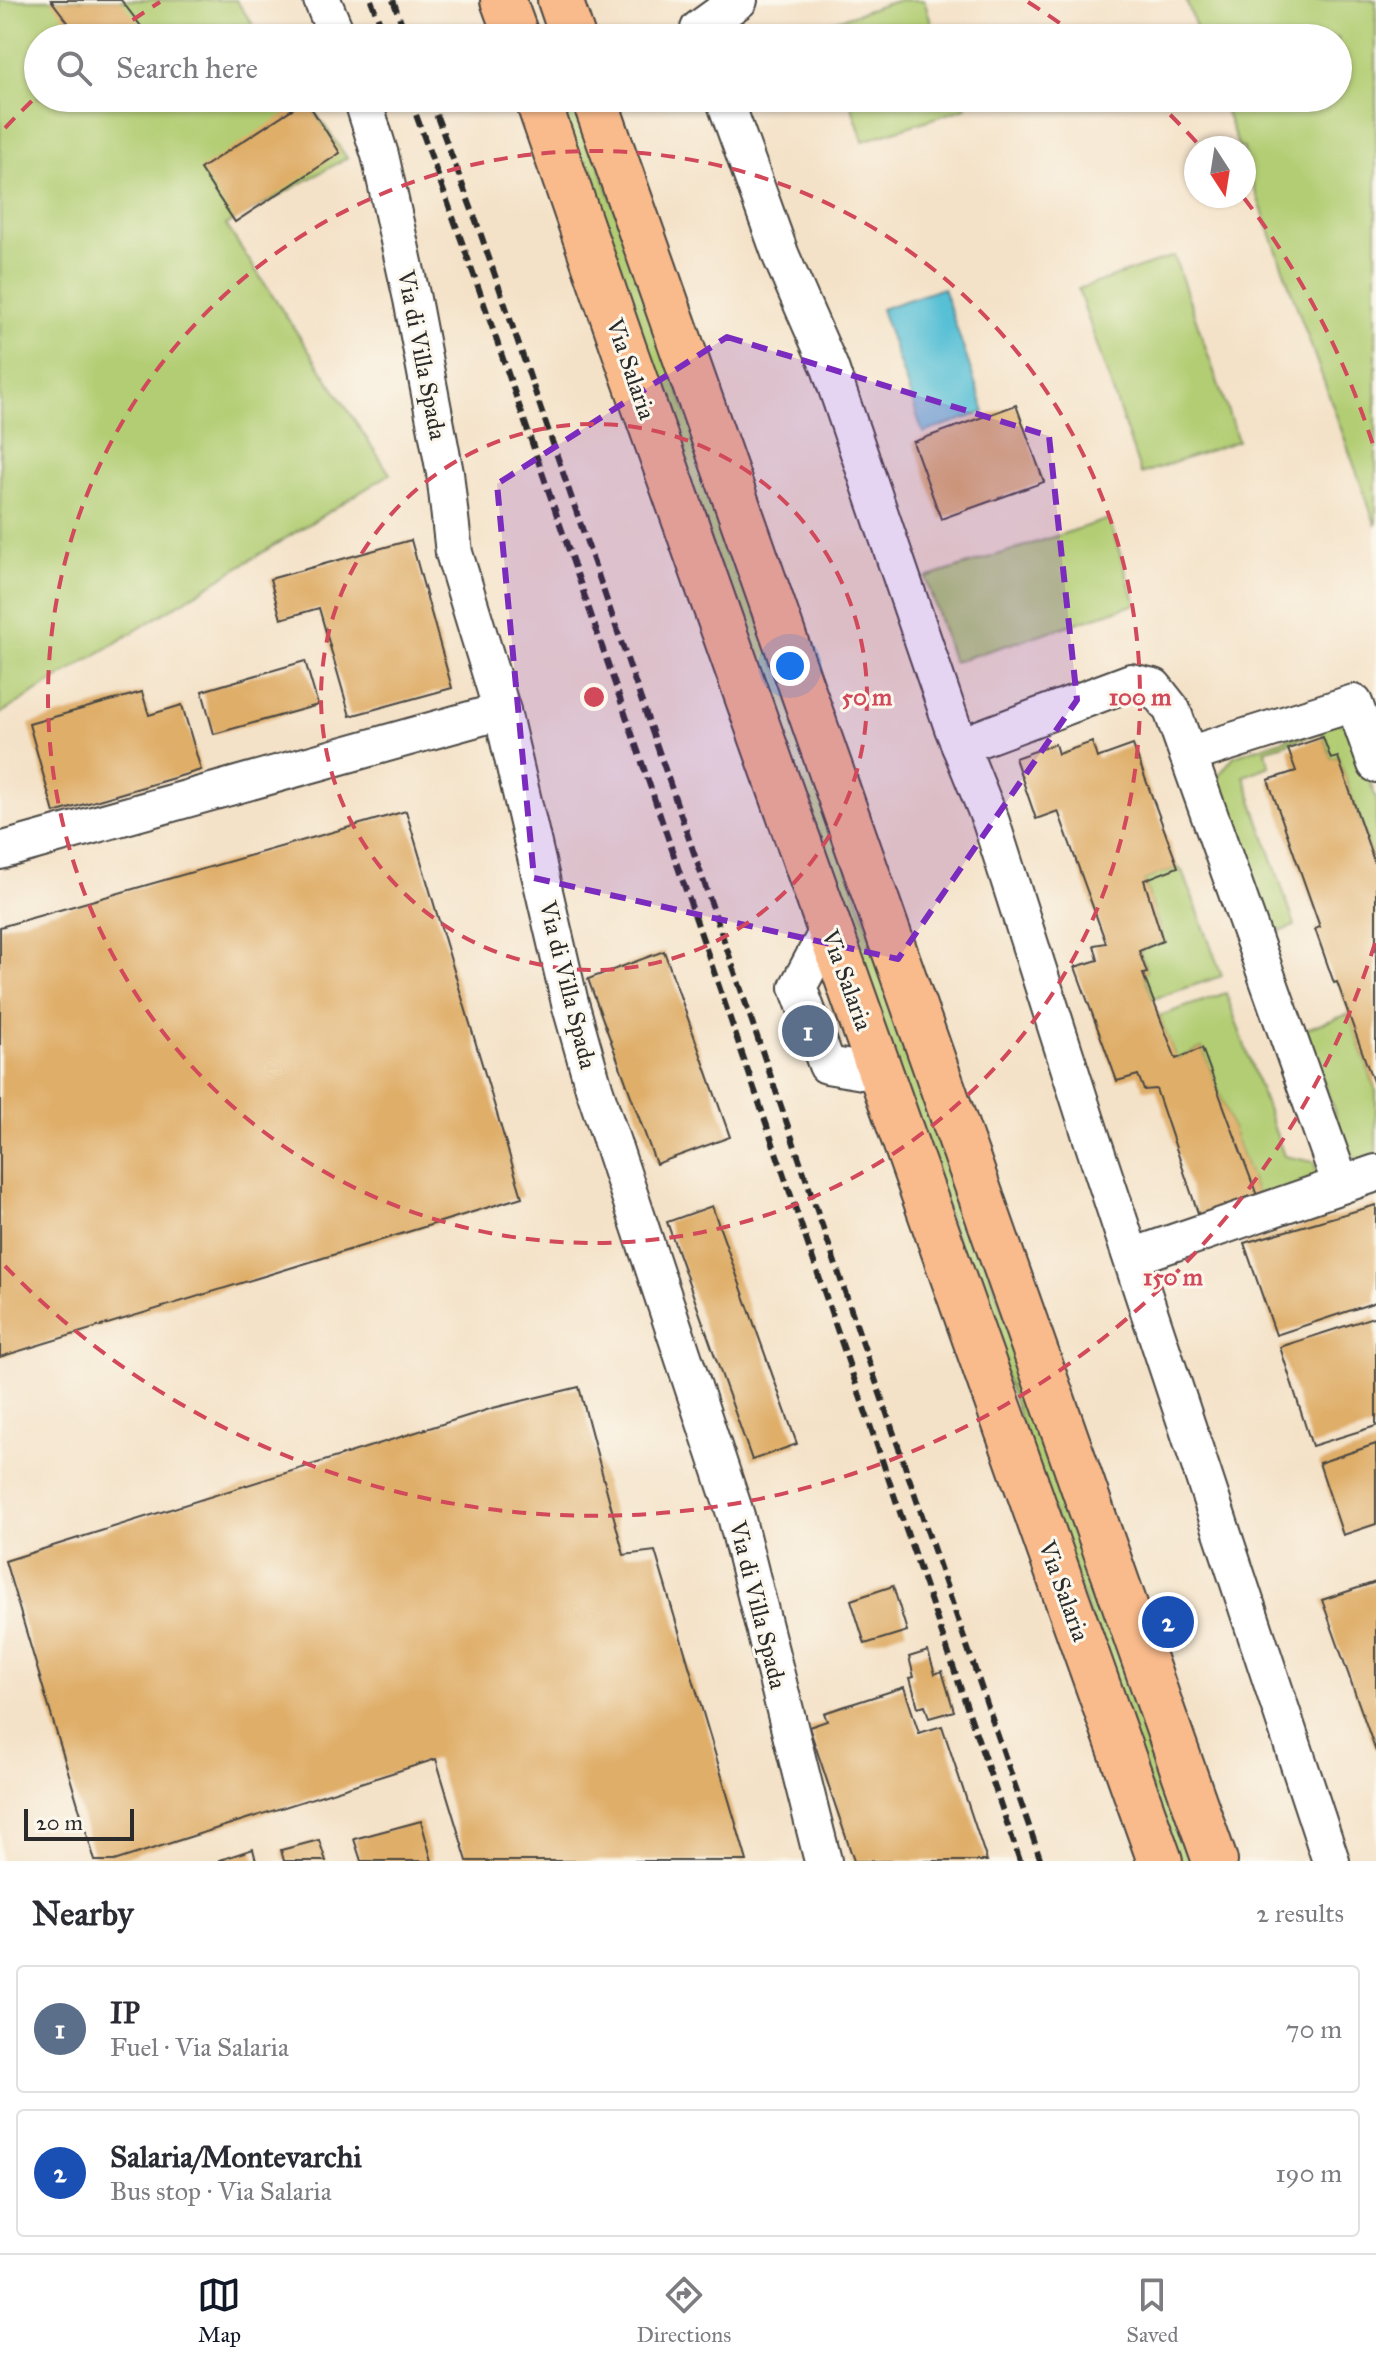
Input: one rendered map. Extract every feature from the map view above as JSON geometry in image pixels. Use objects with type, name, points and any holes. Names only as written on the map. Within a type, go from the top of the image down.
[{"type":"main road","points":[[503,0],[512,24]]},
{"type":"main road","points":[[560,0],[568,24]]},
{"type":"main road","name":"Via Salaria","points":[[542,112],[881,1074],[1150,1858]]},
{"type":"main road","points":[[599,112],[1215,1861]]},
{"type":"street","points":[[322,0],[332,24]]},
{"type":"street","points":[[706,24],[739,0]]},
{"type":"street","name":"Via di Villa Spada","points":[[366,112],[386,182],[412,299],[445,473],[454,553],[502,711],[570,1003],[594,1088],[736,1516],[823,1861]]},
{"type":"street","points":[[729,112],[781,256],[830,368],[960,746],[991,822],[1331,1861]]},
{"type":"street","points":[[960,746],[1131,682],[1154,687],[1172,710],[1341,1185]]},
{"type":"street","points":[[1188,755],[1354,703],[1376,764]]},
{"type":"street","points":[[0,851],[502,711]]},
{"type":"street","points":[[1132,1257],[1376,1173]]},
{"type":"highlighted area","points":[[727,337],[1049,436],[1077,700],[898,959],[534,878],[497,484]]},
{"type":"green space","points":[[0,0],[236,0],[252,24],[24,24],[24,112],[315,112],[347,158],[226,225],[390,474],[0,714]]},
{"type":"green space","points":[[899,0],[924,0],[932,24],[825,24]]},
{"type":"green space","points":[[1186,0],[1376,0],[1376,526],[1256,193],[1256,136],[1235,136],[1226,112],[1352,112],[1352,24],[1195,24]]},
{"type":"green space","points":[[559,112],[581,112],[1197,1861],[1176,1861]]},
{"type":"green space","points":[[854,112],[954,112],[863,141]]},
{"type":"green space","points":[[1174,256],[1238,441],[1141,474],[1078,289]]},
{"type":"green space","points":[[1109,519],[1136,604],[953,662],[926,578]]},
{"type":"green space","points":[[1336,722],[1348,726],[1354,735],[1376,799],[1376,867],[1338,757],[1331,759],[1322,732],[1265,750],[1270,766],[1244,776],[1295,926],[1271,935],[1216,779],[1234,756]]},
{"type":"green space","points":[[1178,867],[1184,874],[1222,976],[1153,999],[1143,974],[1147,972],[1139,951],[1163,941],[1144,880]]},
{"type":"green space","points":[[1226,993],[1284,1156],[1314,1162],[1318,1175],[1259,1201],[1202,1048],[1176,1059],[1159,1016]]},
{"type":"green space","points":[[1349,1014],[1376,1091],[1376,1161],[1367,1164],[1349,1154],[1305,1029]]},
{"type":"water","points":[[943,288],[985,412],[923,433],[881,309]]},
{"type":"building","points":[[51,0],[121,0],[139,24],[69,24]]},
{"type":"building","points":[[288,112],[314,112],[340,153],[235,222],[200,169]]},
{"type":"building","points":[[1016,405],[1044,482],[941,519],[913,442]]},
{"type":"building","points":[[411,540],[452,688],[350,716],[319,608],[281,619],[270,579]]},
{"type":"building","points":[[305,661],[318,705],[214,734],[202,691]]},
{"type":"building","points":[[142,692],[149,715],[182,705],[201,770],[54,813],[29,724]]},
{"type":"building","points":[[1323,737],[1331,759],[1338,757],[1376,867],[1376,1090],[1315,929],[1320,927],[1268,780],[1296,771],[1288,749]]},
{"type":"building","points":[[1092,742],[1097,758],[1133,745],[1178,867],[1144,880],[1163,941],[1139,951],[1147,973],[1143,974],[1176,1059],[1202,1048],[1259,1201],[1202,1225],[1156,1089],[1144,1090],[1138,1075],[1117,1081],[1075,967],[1098,960],[1094,945],[1106,943],[1058,811],[1036,819],[1015,758],[1055,744],[1058,754]]},
{"type":"building","points":[[406,811],[522,1197],[0,1357],[0,927]]},
{"type":"building","points":[[664,951],[730,1137],[656,1164],[588,979]]},
{"type":"building","points":[[1376,1205],[1376,1302],[1276,1335],[1244,1243]]},
{"type":"building","points":[[712,1206],[797,1444],[752,1460],[667,1222]]},
{"type":"building","points":[[1376,1316],[1376,1426],[1312,1446],[1280,1347]]},
{"type":"building","points":[[579,1387],[624,1555],[655,1551],[747,1861],[467,1861],[436,1759],[114,1861],[95,1861],[5,1561],[493,1408]]},
{"type":"building","points":[[1376,1444],[1376,1524],[1343,1535],[1319,1463]]},
{"type":"building","points":[[1376,1582],[1376,1752],[1322,1600]]},
{"type":"building","points":[[893,1586],[907,1631],[865,1644],[851,1600]]},
{"type":"building","points":[[928,1651],[935,1674],[942,1671],[954,1711],[929,1718],[925,1705],[918,1707],[910,1678],[914,1677],[909,1657]]},
{"type":"building","points":[[904,1687],[919,1733],[942,1726],[987,1861],[854,1861],[809,1727],[827,1721],[824,1713]]},
{"type":"building","points":[[421,1821],[432,1861],[361,1861],[354,1839]]},
{"type":"building","points":[[319,1840],[326,1861],[284,1861],[281,1850]]},
{"type":"building","points":[[253,1849],[256,1861],[220,1861],[220,1860]]},
{"type":"railway","points":[[371,0],[380,24]]},
{"type":"railway","points":[[393,0],[402,24]]},
{"type":"railway","points":[[415,112],[480,292],[1020,1861]]},
{"type":"railway","points":[[435,112],[479,229],[1041,1861]]},
{"type":"place","name":"IP","points":[[808,1031]]},
{"type":"place","name":"Salaria/Montevarchi","points":[[1168,1622]]}]
